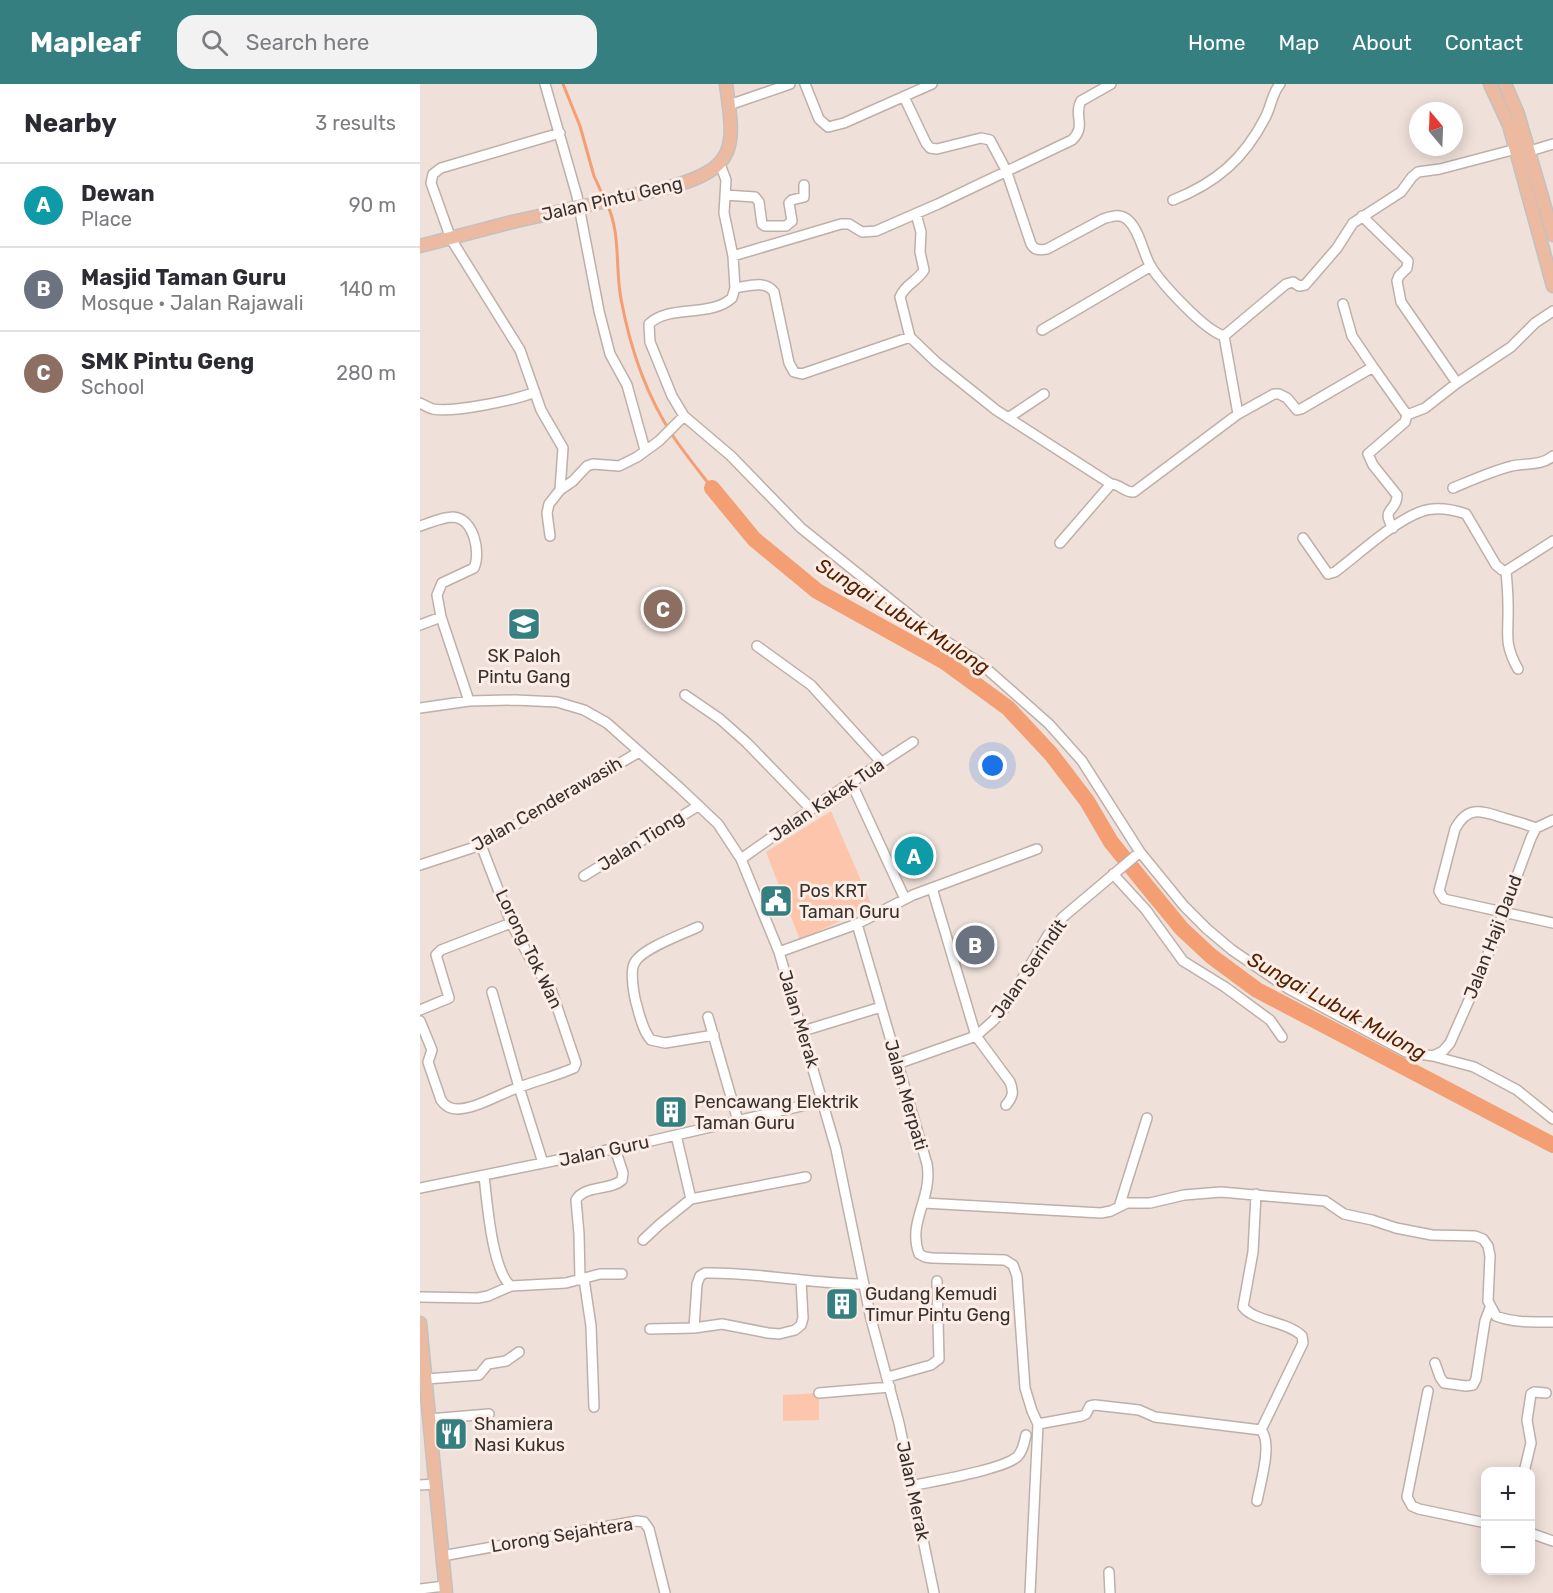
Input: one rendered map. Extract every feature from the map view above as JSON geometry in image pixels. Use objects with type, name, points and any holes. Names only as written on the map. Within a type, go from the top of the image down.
[{"type":"main road","points":[[720,164],[728,148],[732,126],[726,84]]},
{"type":"main road","points":[[1490,84],[1501,105],[1516,149],[1553,286]]},
{"type":"main road","points":[[1505,84],[1530,151],[1550,216],[1553,235]]},
{"type":"main road","name":"Jalan Pintu Geng","points":[[420,246],[512,222],[670,187],[696,179],[720,164]]},
{"type":"main road","points":[[420,1323],[446,1590]]},
{"type":"street","points":[[545,84],[577,196],[599,311],[610,354],[627,385],[645,450]]},
{"type":"street","points":[[729,105],[790,84]]},
{"type":"street","points":[[806,84],[819,119],[828,127],[843,123],[932,84]]},
{"type":"street","points":[[733,256],[841,224],[849,224],[862,232],[876,231],[916,214],[1072,140],[1078,134],[1080,126],[1078,106],[1081,101],[1111,84]]},
{"type":"street","points":[[1173,200],[1208,183],[1238,160],[1258,131],[1269,110],[1276,89],[1281,84]]},
{"type":"street","points":[[904,97],[930,148],[937,149],[984,137],[990,140],[1006,170],[1034,248],[1047,249],[1103,219],[1113,215],[1122,216],[1130,222],[1151,266],[1169,289],[1212,330],[1224,336]]},
{"type":"street","points":[[560,133],[441,168],[433,174],[430,183],[450,239],[520,350],[542,410],[563,448],[560,490]]},
{"type":"street","points":[[1530,151],[1553,144]]},
{"type":"street","points":[[1224,336],[1286,284],[1293,282],[1299,286],[1305,285],[1337,248],[1353,222],[1401,192],[1418,172],[1440,169],[1516,149]]},
{"type":"street","points":[[720,164],[726,180],[724,213],[733,256],[735,288],[732,298],[727,303],[697,311],[664,315],[655,318],[649,324],[648,331],[653,349],[680,420],[730,456],[801,528],[927,629],[980,663],[1049,724],[1082,761],[1139,853],[1184,906],[1232,950],[1289,989],[1406,1052],[1433,1056],[1474,1067],[1492,1076],[1517,1090],[1553,1119]]},
{"type":"street","points":[[724,195],[755,196],[759,202],[762,224],[786,226],[792,221],[789,203],[804,197],[806,194],[804,186]]},
{"type":"street","points":[[916,214],[921,232],[920,252],[924,270],[907,285],[900,297],[910,337],[953,376],[1008,418],[1111,484],[1116,484],[1131,492],[1136,491],[1238,414],[1274,394],[1282,395],[1297,410],[1301,409],[1373,367]]},
{"type":"street","points":[[1362,216],[1408,261],[1407,268],[1397,281],[1401,302],[1457,383]]},
{"type":"street","points":[[1042,330],[1151,266]]},
{"type":"street","points":[[735,288],[761,284],[767,285],[774,292],[789,363],[797,373],[910,337]]},
{"type":"street","points":[[1343,304],[1352,336],[1407,415]]},
{"type":"street","points":[[1407,415],[1425,408],[1457,383],[1511,347],[1535,323],[1553,311]]},
{"type":"street","points":[[1224,336],[1238,414]]},
{"type":"street","points":[[420,403],[432,409],[463,409],[510,400],[535,392]]},
{"type":"street","points":[[1008,418],[1044,394]]},
{"type":"street","points":[[1393,528],[1387,518],[1396,503],[1397,495],[1373,465],[1368,454],[1405,422],[1407,415]]},
{"type":"street","points":[[550,536],[547,513],[549,504],[560,490],[573,481],[586,466],[593,464],[619,466],[637,457],[659,441],[680,420]]},
{"type":"street","points":[[1453,488],[1512,466],[1537,464],[1553,456]]},
{"type":"street","points":[[1060,543],[1111,484]]},
{"type":"street","points":[[1304,538],[1328,574],[1335,572],[1393,528],[1420,512],[1452,509],[1466,514],[1496,565],[1506,571]]},
{"type":"street","points":[[420,526],[451,517],[459,519],[466,523],[478,550],[474,568],[442,583],[437,596],[441,617],[469,701]]},
{"type":"street","points":[[1506,571],[1553,541]]},
{"type":"street","points":[[1506,571],[1507,642],[1509,652],[1518,669]]},
{"type":"street","points":[[420,625],[441,617]]},
{"type":"street","points":[[757,646],[811,685],[882,763]]},
{"type":"street","points":[[685,695],[720,719],[747,743],[811,809]]},
{"type":"street","name":"Jalan Merak","points":[[420,708],[469,701],[536,700],[558,702],[576,707],[607,723],[718,824],[741,859],[779,952],[836,1149],[934,1593]]},
{"type":"street","name":"Jalan Kakak Tua","points":[[741,859],[811,809],[914,742]]},
{"type":"street","name":"Jalan Cenderawasih","points":[[420,865],[481,845],[639,752]]},
{"type":"street","points":[[851,782],[905,899]]},
{"type":"street","name":"Jalan Tiong","points":[[584,876],[698,806]]},
{"type":"street","points":[[1553,820],[1536,828],[1480,811],[1468,814],[1459,821],[1455,829],[1439,891],[1444,898],[1553,923]]},
{"type":"street","name":"Jalan Haji Daud","points":[[1433,1056],[1443,1051],[1450,1043],[1481,973],[1536,828]]},
{"type":"street","name":"Lorong Tok Wan","points":[[481,845],[511,922],[532,962],[551,989],[571,1043],[576,1064],[574,1068],[563,1073],[519,1087]]},
{"type":"street","points":[[779,952],[856,924],[932,888],[1037,849]]},
{"type":"street","name":"Jalan Serindit","points":[[897,1064],[976,1035],[993,1021],[1005,1008],[1055,926],[1139,853]]},
{"type":"street","points":[[1115,872],[1183,961],[1225,987],[1270,1020],[1282,1038]]},
{"type":"street","points":[[932,888],[976,1035],[1010,1082],[1013,1095],[1006,1105]]},
{"type":"street","points":[[420,1010],[449,998],[436,955],[441,950],[511,922]]},
{"type":"street","name":"Jalan Merpati","points":[[856,924],[927,1164],[928,1189],[916,1228],[916,1246],[919,1254],[925,1257],[1005,1260],[1013,1265],[1017,1276],[1025,1388],[1038,1424]]},
{"type":"street","points":[[698,927],[642,954],[634,962],[634,999],[642,1023],[651,1040],[666,1043],[714,1035]]},
{"type":"street","points":[[492,992],[543,1163]]},
{"type":"street","points":[[803,1031],[881,1006]]},
{"type":"street","points":[[708,1017],[738,1121]]},
{"type":"street","points":[[420,1021],[432,1050],[424,1064],[444,1105],[454,1109],[465,1108],[519,1087]]},
{"type":"street","name":"Jalan Guru","points":[[420,1188],[615,1149],[822,1101]]},
{"type":"street","points":[[1119,1207],[1147,1118]]},
{"type":"street","points":[[676,1135],[691,1199]]},
{"type":"street","points":[[594,1407],[591,1326],[582,1279],[576,1200],[582,1193],[616,1184],[622,1180],[623,1173],[615,1149]]},
{"type":"street","points":[[484,1176],[491,1231],[499,1266],[508,1283]]},
{"type":"street","points":[[643,1240],[691,1199],[806,1177]]},
{"type":"street","points":[[924,1203],[1101,1214],[1127,1203],[1150,1203],[1184,1195],[1221,1192],[1325,1202],[1344,1214],[1396,1228],[1432,1235],[1475,1236],[1483,1239],[1488,1246],[1490,1256],[1488,1301],[1496,1316],[1529,1322],[1553,1322]]},
{"type":"street","points":[[1256,1194],[1253,1252],[1243,1307],[1247,1312],[1298,1332],[1302,1336],[1303,1344],[1261,1430]]},
{"type":"street","points":[[420,1297],[478,1298],[489,1296],[508,1283],[566,1283],[600,1274],[622,1274]]},
{"type":"street","points":[[694,1328],[697,1284],[702,1274],[774,1276],[864,1284]]},
{"type":"street","points":[[650,1329],[694,1328],[722,1324],[779,1334],[795,1330],[801,1325],[802,1318],[801,1280]]},
{"type":"street","points":[[819,1393],[889,1382],[931,1365],[939,1359],[937,1281]]},
{"type":"street","points":[[1435,1363],[1444,1383],[1466,1386],[1473,1384],[1476,1378],[1485,1320],[1490,1308]]},
{"type":"street","points":[[426,1379],[479,1375],[488,1364],[506,1361],[519,1352]]},
{"type":"street","points":[[1428,1391],[1407,1493],[1408,1502],[1419,1509],[1481,1522]]},
{"type":"street","points":[[1525,1467],[1532,1443],[1527,1420],[1531,1394],[1546,1393]]},
{"type":"street","points":[[1030,1593],[1038,1424],[1082,1416],[1086,1414],[1090,1406],[1095,1405],[1139,1410],[1155,1417],[1261,1430]]},
{"type":"street","points":[[429,1419],[489,1414]]},
{"type":"street","points":[[1257,1501],[1266,1451],[1266,1439],[1261,1430]]},
{"type":"street","points":[[911,1486],[996,1467],[1011,1461],[1019,1456],[1026,1435]]},
{"type":"street","points":[[420,1485],[435,1484]]},
{"type":"street","name":"Lorong Sejahtera","points":[[442,1556],[637,1521],[644,1522],[649,1529],[665,1593]]},
{"type":"street","points":[[1535,1535],[1553,1541]]},
{"type":"street","points":[[1109,1572],[1110,1593]]},
{"type":"street","points":[[420,1589],[446,1590]]},
{"type":"shaded area","points":[[831,811],[872,906],[800,940],[766,852]]},
{"type":"shaded area","points":[[819,1393],[819,1420],[783,1421],[783,1395]]},
{"type":"waterway","name":"Sungai Lubuk Mulong","points":[[563,84],[580,126],[594,176],[604,198]]},
{"type":"waterway","name":"Sungai Lubuk Mulong","points":[[607,204],[616,239],[621,299],[640,371],[663,420],[712,488]]},
{"type":"waterway","name":"Sungai Lubuk Mulong","points":[[712,488],[754,539],[817,591],[945,662],[1008,708],[1051,754],[1087,801],[1111,842],[1145,884],[1182,929],[1211,956],[1257,990],[1553,1145]]},
{"type":"place","name":"SMK Pintu Geng","points":[[663,609]]},
{"type":"place","name":"SK Paloh Pintu Gang","points":[[524,624]]},
{"type":"place","name":"Dewan","points":[[914,856]]},
{"type":"place","name":"Pos KRT Taman Guru","points":[[776,901]]},
{"type":"place","name":"Masjid Taman Guru","points":[[975,945]]},
{"type":"place","name":"Pencawang Elektrik Taman Guru","points":[[671,1112]]},
{"type":"place","name":"Gudang Kemudi Timur Pintu Geng","points":[[842,1304]]},
{"type":"place","name":"Shamiera Nasi Kukus","points":[[451,1434]]}]
